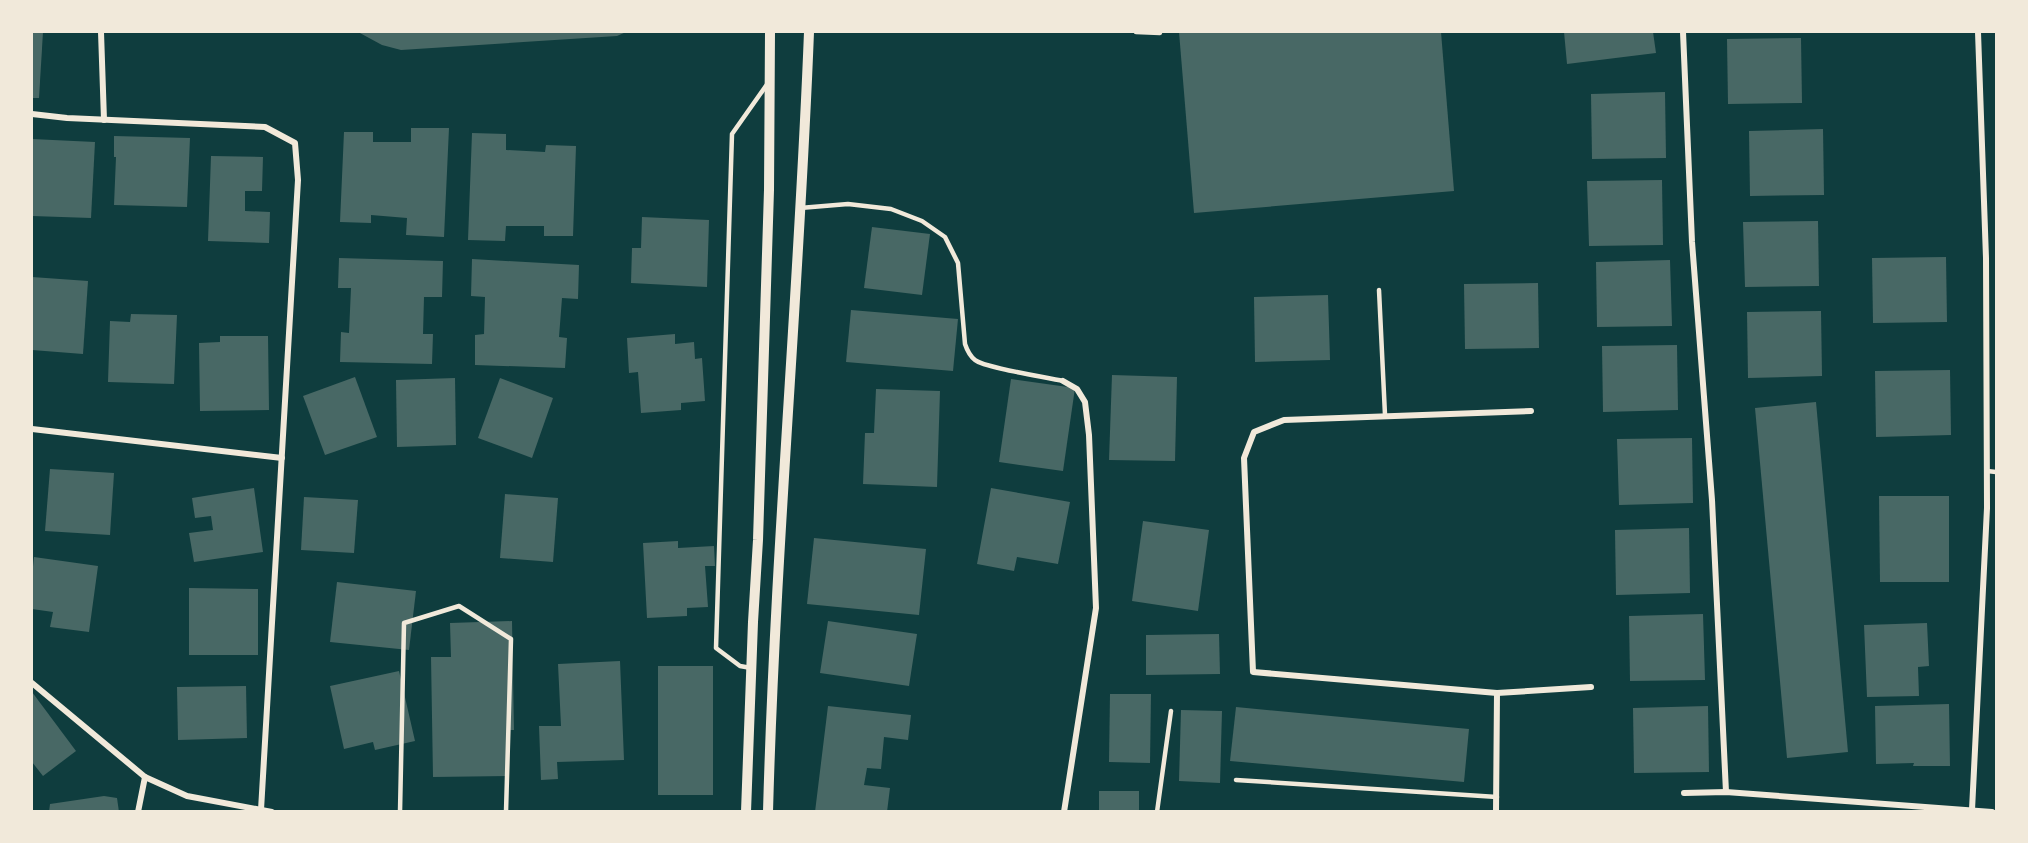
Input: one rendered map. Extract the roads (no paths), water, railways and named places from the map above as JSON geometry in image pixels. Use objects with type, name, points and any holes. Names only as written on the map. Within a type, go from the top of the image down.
[{"type":"street","points":[[101,32],[104,120]]},
{"type":"street","points":[[746,812],[759,528],[769,190],[770,32]]},
{"type":"street","points":[[768,812],[771,712],[809,32]]},
{"type":"street","points":[[1683,32],[1692,242],[1712,500],[1726,792]]},
{"type":"street","points":[[1972,811],[1987,508],[1986,258],[1978,32]]},
{"type":"street","points":[[32,114],[67,118],[265,127],[295,143],[298,180],[261,811]]},
{"type":"street","points":[[1063,381],[1077,389],[1085,402],[1089,435],[1096,608],[1064,812]]},
{"type":"street","points":[[1531,411],[1284,420],[1254,432],[1244,458],[1253,672],[1497,693],[1591,687]]},
{"type":"street","points":[[32,429],[282,458]]},
{"type":"street","points":[[32,683],[145,777],[187,796],[272,812]]},
{"type":"street","points":[[1496,812],[1497,693]]},
{"type":"street","points":[[138,812],[145,777]]},
{"type":"street","points":[[1684,793],[1726,792],[1992,812]]},
{"type":"lane","points":[[1136,32],[1160,33]]},
{"type":"lane","points":[[751,668],[740,666],[716,648],[732,134],[770,81]]},
{"type":"lane","points":[[800,208],[848,204],[891,209],[922,220],[935,228],[945,237],[958,263],[965,344],[974,360],[986,365],[1063,381]]},
{"type":"lane","points":[[1379,290],[1385,415]]},
{"type":"lane","points":[[1987,471],[1996,472]]},
{"type":"lane","points":[[400,812],[404,622],[459,606],[511,639],[506,812]]},
{"type":"lane","points":[[1157,812],[1171,711]]},
{"type":"lane","points":[[1236,780],[1497,796]]}]
